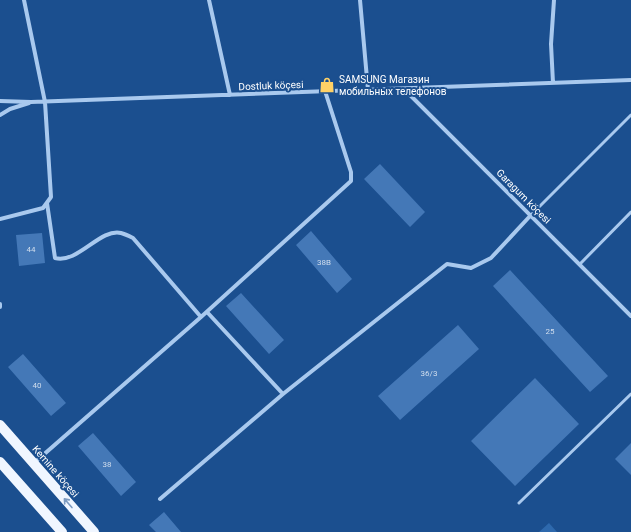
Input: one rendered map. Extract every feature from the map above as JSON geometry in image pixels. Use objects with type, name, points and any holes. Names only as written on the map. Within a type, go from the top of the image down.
[{"type":"main road","name":"Kemine köçesi","points":[[0,425],[94,532]]},
{"type":"main road","points":[[0,462],[62,532]]},
{"type":"street","points":[[0,219],[43,208],[51,197],[45,102],[24,0]]},
{"type":"street","points":[[209,0],[230,95]]},
{"type":"street","points":[[360,0],[368,90]]},
{"type":"street","points":[[553,83],[551,44],[554,0]]},
{"type":"street","name":"Dostluk köçesi","points":[[0,101],[45,102],[631,80]]},
{"type":"street","name":"Garagum köçesi","points":[[404,89],[631,316]]},
{"type":"street","points":[[33,463],[207,312],[351,181],[352,172],[325,91]]},
{"type":"street","points":[[0,115],[10,109],[31,102]]},
{"type":"street","points":[[47,203],[55,258],[66,259],[111,234],[121,233],[133,238],[201,317]]},
{"type":"street","points":[[160,499],[283,394],[447,264],[471,268],[490,258],[531,215]]},
{"type":"street","points":[[207,312],[283,394]]},
{"type":"lane","points":[[531,215],[631,115]]},
{"type":"lane","points":[[580,264],[631,212]]},
{"type":"lane","points":[[519,503],[631,394]]},
{"type":"shaded area","points":[[549,523],[557,532],[539,532]]},
{"type":"building","points":[[380,164],[425,212],[410,227],[364,179]]},
{"type":"building","points":[[311,231],[352,279],[337,293],[296,245]]},
{"type":"building","points":[[42,233],[45,263],[19,266],[16,235]]},
{"type":"building","points":[[510,270],[608,376],[590,392],[493,286]]},
{"type":"building","points":[[241,293],[284,340],[269,354],[226,306]]},
{"type":"building","points":[[458,325],[479,349],[400,420],[378,396]]},
{"type":"building","points":[[23,354],[66,403],[51,416],[8,367]]},
{"type":"building","points":[[535,378],[579,424],[515,486],[471,441]]},
{"type":"building","points":[[93,433],[136,482],[121,496],[78,446]]},
{"type":"building","points":[[631,443],[631,475],[615,459]]},
{"type":"building","points":[[164,512],[181,532],[156,532],[149,525]]},
{"type":"place","name":"SAMSUNG Магазин мобильных телефонов","points":[[327,85]]}]
